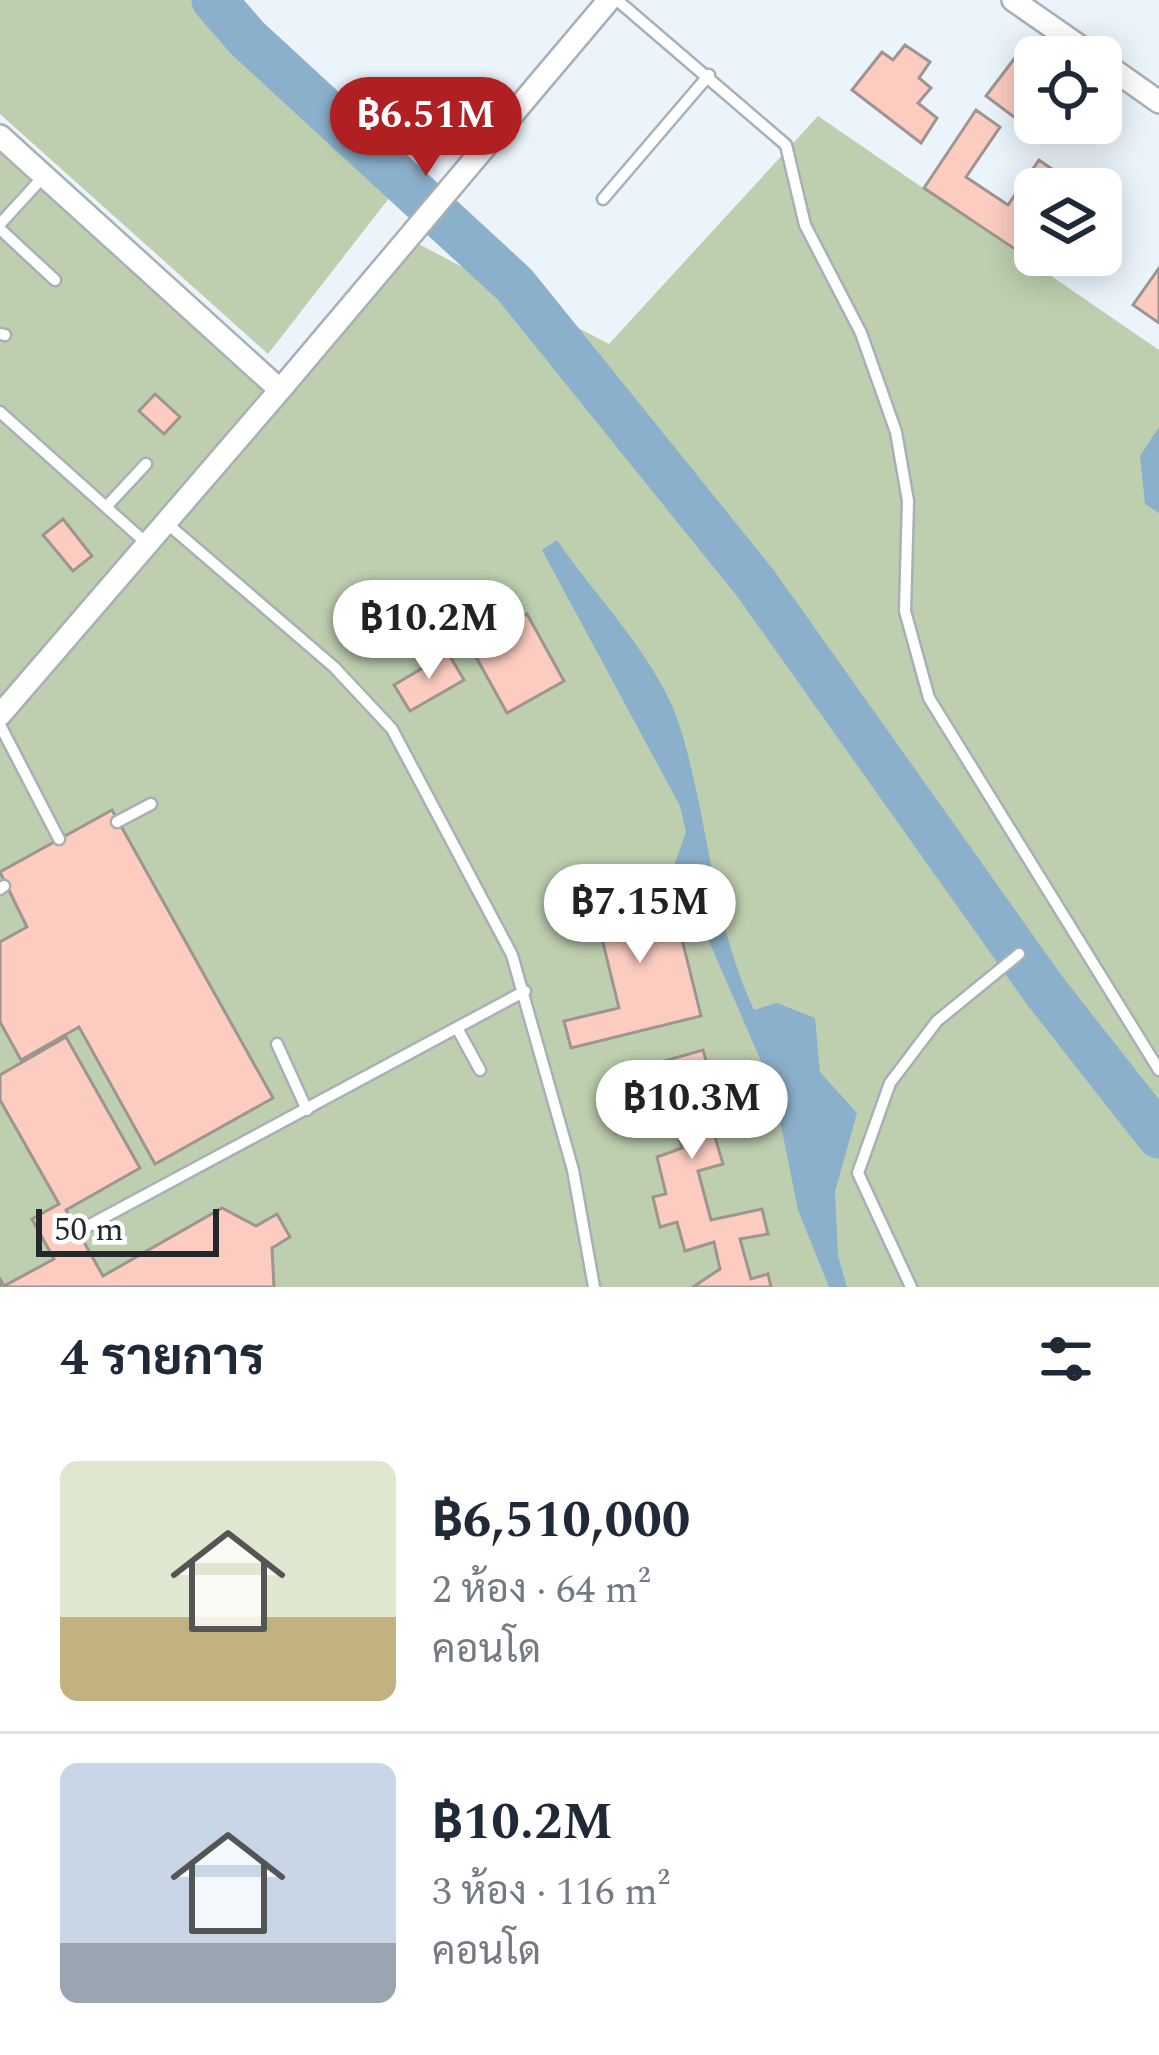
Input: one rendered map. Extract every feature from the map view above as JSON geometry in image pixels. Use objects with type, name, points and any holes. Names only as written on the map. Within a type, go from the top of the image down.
[{"type":"street","points":[[0,715],[613,0]]},
{"type":"street","points":[[1013,0],[1065,36]]},
{"type":"street","points":[[1122,76],[1159,102]]},
{"type":"street","points":[[0,136],[280,391]]},
{"type":"lane","points":[[613,0],[709,75],[786,145],[805,225],[879,376],[896,432],[908,501],[908,635],[929,698],[1159,1070]]},
{"type":"lane","points":[[603,200],[709,75]]},
{"type":"lane","points":[[44,176],[0,226],[55,280]]},
{"type":"lane","points":[[0,412],[145,542]]},
{"type":"lane","points":[[106,507],[146,464]]},
{"type":"lane","points":[[163,520],[334,667],[392,729],[505,939],[525,991],[573,1170],[594,1287]]},
{"type":"lane","points":[[0,725],[59,839]]},
{"type":"lane","points":[[117,822],[152,804]]},
{"type":"lane","points":[[911,1287],[858,1173],[890,1083],[937,1021],[1018,954]]},
{"type":"lane","points":[[88,1226],[525,991]]},
{"type":"lane","points":[[457,1028],[480,1070]]},
{"type":"lane","points":[[278,1044],[307,1111]]},
{"type":"green space","points":[[0,0],[200,0],[393,193],[268,354],[0,114]]},
{"type":"green space","points":[[818,116],[1014,250],[1014,276],[1051,276],[1159,350],[1159,1287],[0,1287],[0,136],[279,390],[411,240],[609,344]]},
{"type":"water","points":[[1159,427],[1159,513],[1145,504],[1140,456]]},
{"type":"water","points":[[557,540],[644,657],[673,707],[729,943],[754,1010],[777,1003],[815,1018],[820,1072],[857,1113],[835,1192],[838,1256],[847,1287],[829,1287],[798,1210],[774,1091],[675,863],[686,832],[680,806],[542,550]]},
{"type":"building","points":[[905,45],[930,62],[919,78],[931,88],[918,103],[937,118],[921,143],[852,90],[882,52],[893,60]]},
{"type":"building","points":[[1014,59],[1014,117],[986,96]]},
{"type":"building","points":[[976,110],[1000,127],[966,177],[1008,205],[1014,196],[1014,249],[924,188]]},
{"type":"building","points":[[1159,268],[1159,323],[1133,305]]},
{"type":"building","points":[[155,394],[180,417],[164,434],[139,411]]},
{"type":"building","points":[[63,519],[92,556],[73,571],[43,535]]},
{"type":"building","points":[[527,614],[564,681],[507,713],[470,646]]},
{"type":"building","points":[[448,653],[464,680],[410,711],[394,685]]},
{"type":"building","points":[[112,810],[273,1098],[155,1164],[79,1027],[21,1060],[0,1022],[0,942],[27,927],[0,872]]},
{"type":"building","points":[[667,879],[701,1016],[571,1048],[564,1021],[619,1008],[592,898]]},
{"type":"building","points":[[66,1037],[140,1168],[66,1210],[103,1276],[222,1208],[256,1226],[277,1214],[290,1237],[272,1248],[274,1287],[0,1287],[0,1279],[4,1286],[54,1259],[32,1219],[59,1204],[0,1100],[0,1075]]},
{"type":"building","points":[[703,1050],[722,1117],[710,1120],[723,1164],[698,1171],[711,1220],[762,1209],[768,1234],[740,1239],[751,1279],[768,1274],[771,1287],[693,1287],[720,1269],[714,1242],[685,1251],[677,1222],[660,1227],[653,1197],[666,1194],[657,1157],[682,1148],[675,1126],[651,1133],[643,1106],[626,1109],[618,1074]]},
{"type":"waterway","points":[[214,0],[247,38],[515,285],[756,584],[1045,991],[1159,1136]]}]
